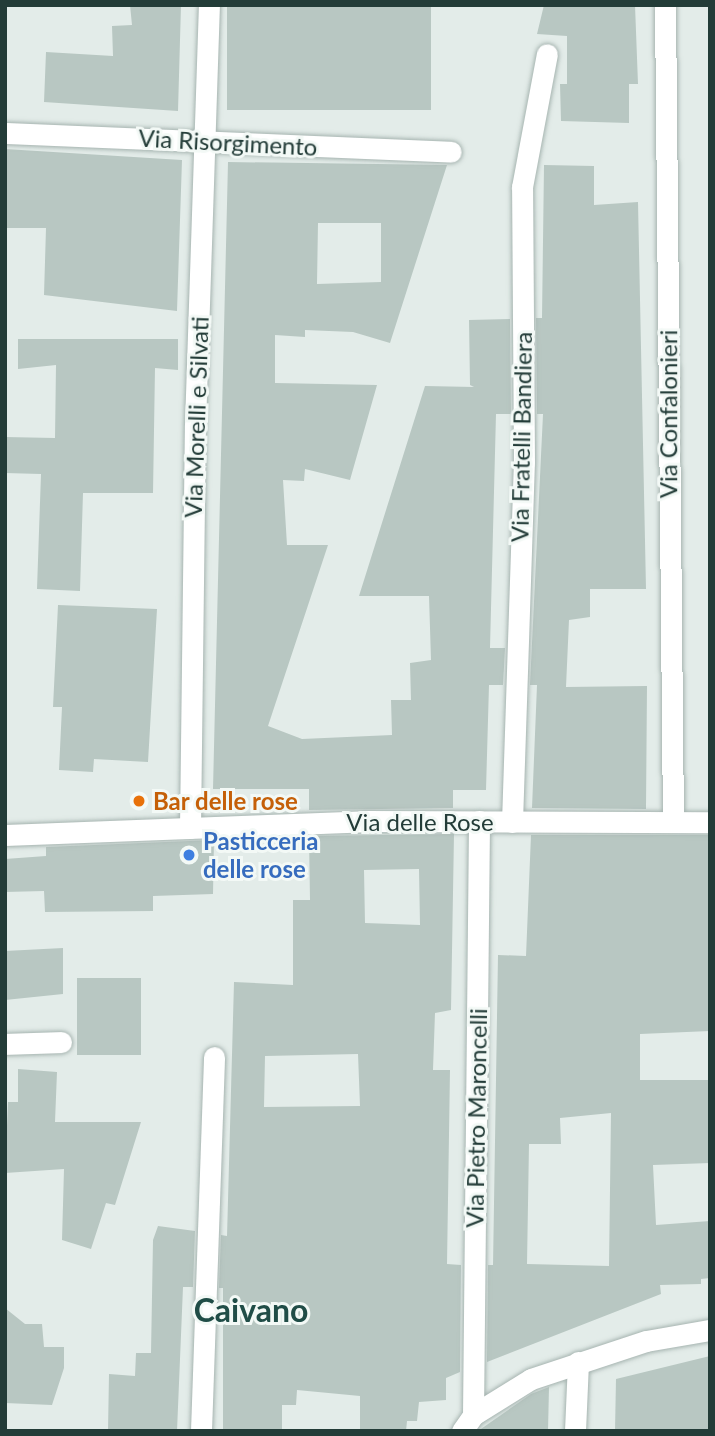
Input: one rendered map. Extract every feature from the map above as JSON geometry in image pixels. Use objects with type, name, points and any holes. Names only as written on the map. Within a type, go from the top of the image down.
[{"type":"street","name":"Via Morelli e Silvati","points":[[190,828],[192,545],[209,5]]},
{"type":"street","name":"Via Confalonieri","points":[[665,5],[673,822]]},
{"type":"street","name":"Via Fratelli Bandiera","points":[[512,822],[524,461],[522,187],[547,54]]},
{"type":"street","name":"Via Risorgimento","points":[[5,132],[451,152]]},
{"type":"street","name":"Via delle Rose","points":[[5,835],[479,821],[710,822]]},
{"type":"street","name":"Via Pietro Maroncelli","points":[[468,1423],[479,821]]},
{"type":"street","points":[[5,1044],[61,1042]]},
{"type":"street","points":[[201,1431],[214,1057]]},
{"type":"street","points":[[468,1423],[531,1379],[646,1341],[710,1330]]},
{"type":"street","points":[[575,1431],[578,1363]]},
{"type":"building","points":[[130,5],[181,5],[178,111],[44,102],[46,52],[113,56],[112,26],[132,25]]},
{"type":"building","points":[[227,5],[431,5],[431,110],[227,110]]},
{"type":"building","points":[[544,5],[635,5],[638,84],[629,84],[629,123],[561,121],[560,84],[567,84],[567,36],[537,34]]},
{"type":"building","points":[[5,149],[182,160],[177,311],[44,295],[46,228],[5,228]]},
{"type":"building","points":[[228,162],[447,165],[390,343],[353,332],[305,330],[305,337],[275,335],[275,383],[377,385],[350,480],[305,469],[304,481],[283,480],[287,545],[328,545],[268,726],[302,739],[392,735],[391,700],[411,700],[410,663],[431,660],[429,596],[359,596],[425,386],[474,387],[470,385],[469,320],[510,319],[511,414],[496,414],[490,648],[505,648],[503,685],[489,685],[486,790],[453,790],[453,808],[309,810],[309,789],[213,789]],"holes":[[[318,223],[381,223],[381,282],[317,284]]]},
{"type":"building","points":[[544,165],[594,166],[594,205],[638,202],[646,589],[590,589],[590,617],[569,620],[566,687],[647,686],[646,809],[532,808],[537,685],[530,685],[543,414],[537,414],[536,318],[542,318]]},
{"type":"building","points":[[18,339],[178,339],[178,370],[155,368],[153,493],[83,493],[80,591],[37,589],[41,474],[5,473],[5,437],[55,438],[56,365],[18,369]]},
{"type":"building","points":[[58,605],[157,609],[148,762],[94,759],[93,772],[59,770],[62,707],[53,707]]},
{"type":"building","points":[[454,834],[451,1010],[435,1013],[433,1070],[450,1070],[447,1264],[461,1265],[460,1372],[446,1378],[446,1400],[419,1402],[417,1421],[407,1421],[406,1431],[360,1431],[360,1396],[297,1390],[296,1405],[282,1405],[282,1431],[223,1431],[223,1288],[219,1288],[221,1235],[227,1236],[234,982],[293,985],[293,900],[310,900],[309,836]],"holes":[[[419,869],[420,925],[365,923],[364,870]],[[358,1054],[360,1106],[264,1107],[265,1056]]]},
{"type":"building","points":[[531,835],[710,835],[710,1031],[640,1034],[640,1080],[710,1080],[710,1163],[653,1165],[656,1225],[710,1221],[710,1278],[701,1279],[701,1284],[660,1285],[661,1294],[487,1362],[488,1265],[493,1265],[498,955],[526,956]],"holes":[[[611,1113],[609,1266],[527,1264],[529,1144],[561,1144],[560,1118]]]},
{"type":"building","points":[[214,840],[213,894],[153,896],[153,911],[45,912],[44,891],[5,892],[5,859],[46,856],[46,847]]},
{"type":"building","points":[[63,948],[63,994],[5,1000],[5,951]]},
{"type":"building","points":[[77,978],[141,978],[141,1055],[77,1055]]},
{"type":"building","points":[[18,1069],[57,1072],[55,1122],[141,1122],[115,1205],[106,1203],[91,1249],[62,1240],[64,1169],[5,1173],[8,1102],[18,1102]]},
{"type":"building","points":[[158,1226],[195,1231],[193,1287],[183,1287],[177,1431],[108,1431],[109,1374],[135,1376],[136,1353],[151,1353],[153,1240]]},
{"type":"building","points":[[5,1308],[25,1324],[42,1324],[44,1347],[64,1347],[64,1368],[52,1405],[5,1403]]},
{"type":"building","points":[[710,1356],[709,1431],[615,1431],[616,1379]]},
{"type":"building","points":[[549,1387],[548,1431],[478,1431],[531,1394]]},
{"type":"place","name":"Bar delle rose","points":[[139,801]]},
{"type":"place","name":"Pasticceria delle rose","points":[[189,855]]},
{"type":"district","name":"Caivano","points":[[251,1310]]}]
